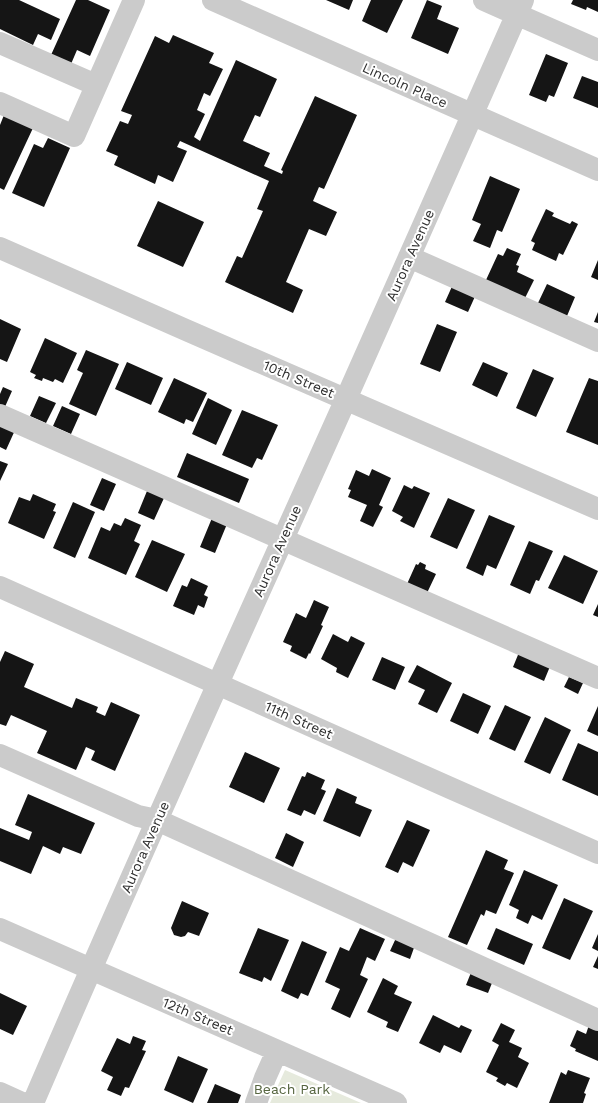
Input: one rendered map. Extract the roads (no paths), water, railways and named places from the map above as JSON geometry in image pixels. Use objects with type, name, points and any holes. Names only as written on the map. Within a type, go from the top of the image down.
[{"type":"street","points":[[0,103],[74,136],[134,0]]},
{"type":"street","name":"Lincoln Place","points":[[213,0],[598,170]]},
{"type":"street","points":[[484,0],[520,7],[598,50]]},
{"type":"street","name":"Aurora Avenue","points":[[33,1103],[157,820],[346,400],[520,7]]},
{"type":"street","points":[[0,43],[96,85]]},
{"type":"street","name":"10th Street","points":[[0,248],[193,334],[598,509]]},
{"type":"street","points":[[409,258],[598,341]]},
{"type":"street","points":[[0,415],[598,678]]},
{"type":"street","name":"11th Street","points":[[0,587],[598,853]]},
{"type":"street","points":[[0,755],[138,816],[157,820],[598,1020]]},
{"type":"street","name":"12th Street","points":[[0,929],[396,1103]]},
{"type":"street","points":[[256,1103],[277,1051]]},
{"type":"street","points":[[0,1093],[22,1103]]},
{"type":"park label","name":"Beach Park","points":[[292,1089]]}]
